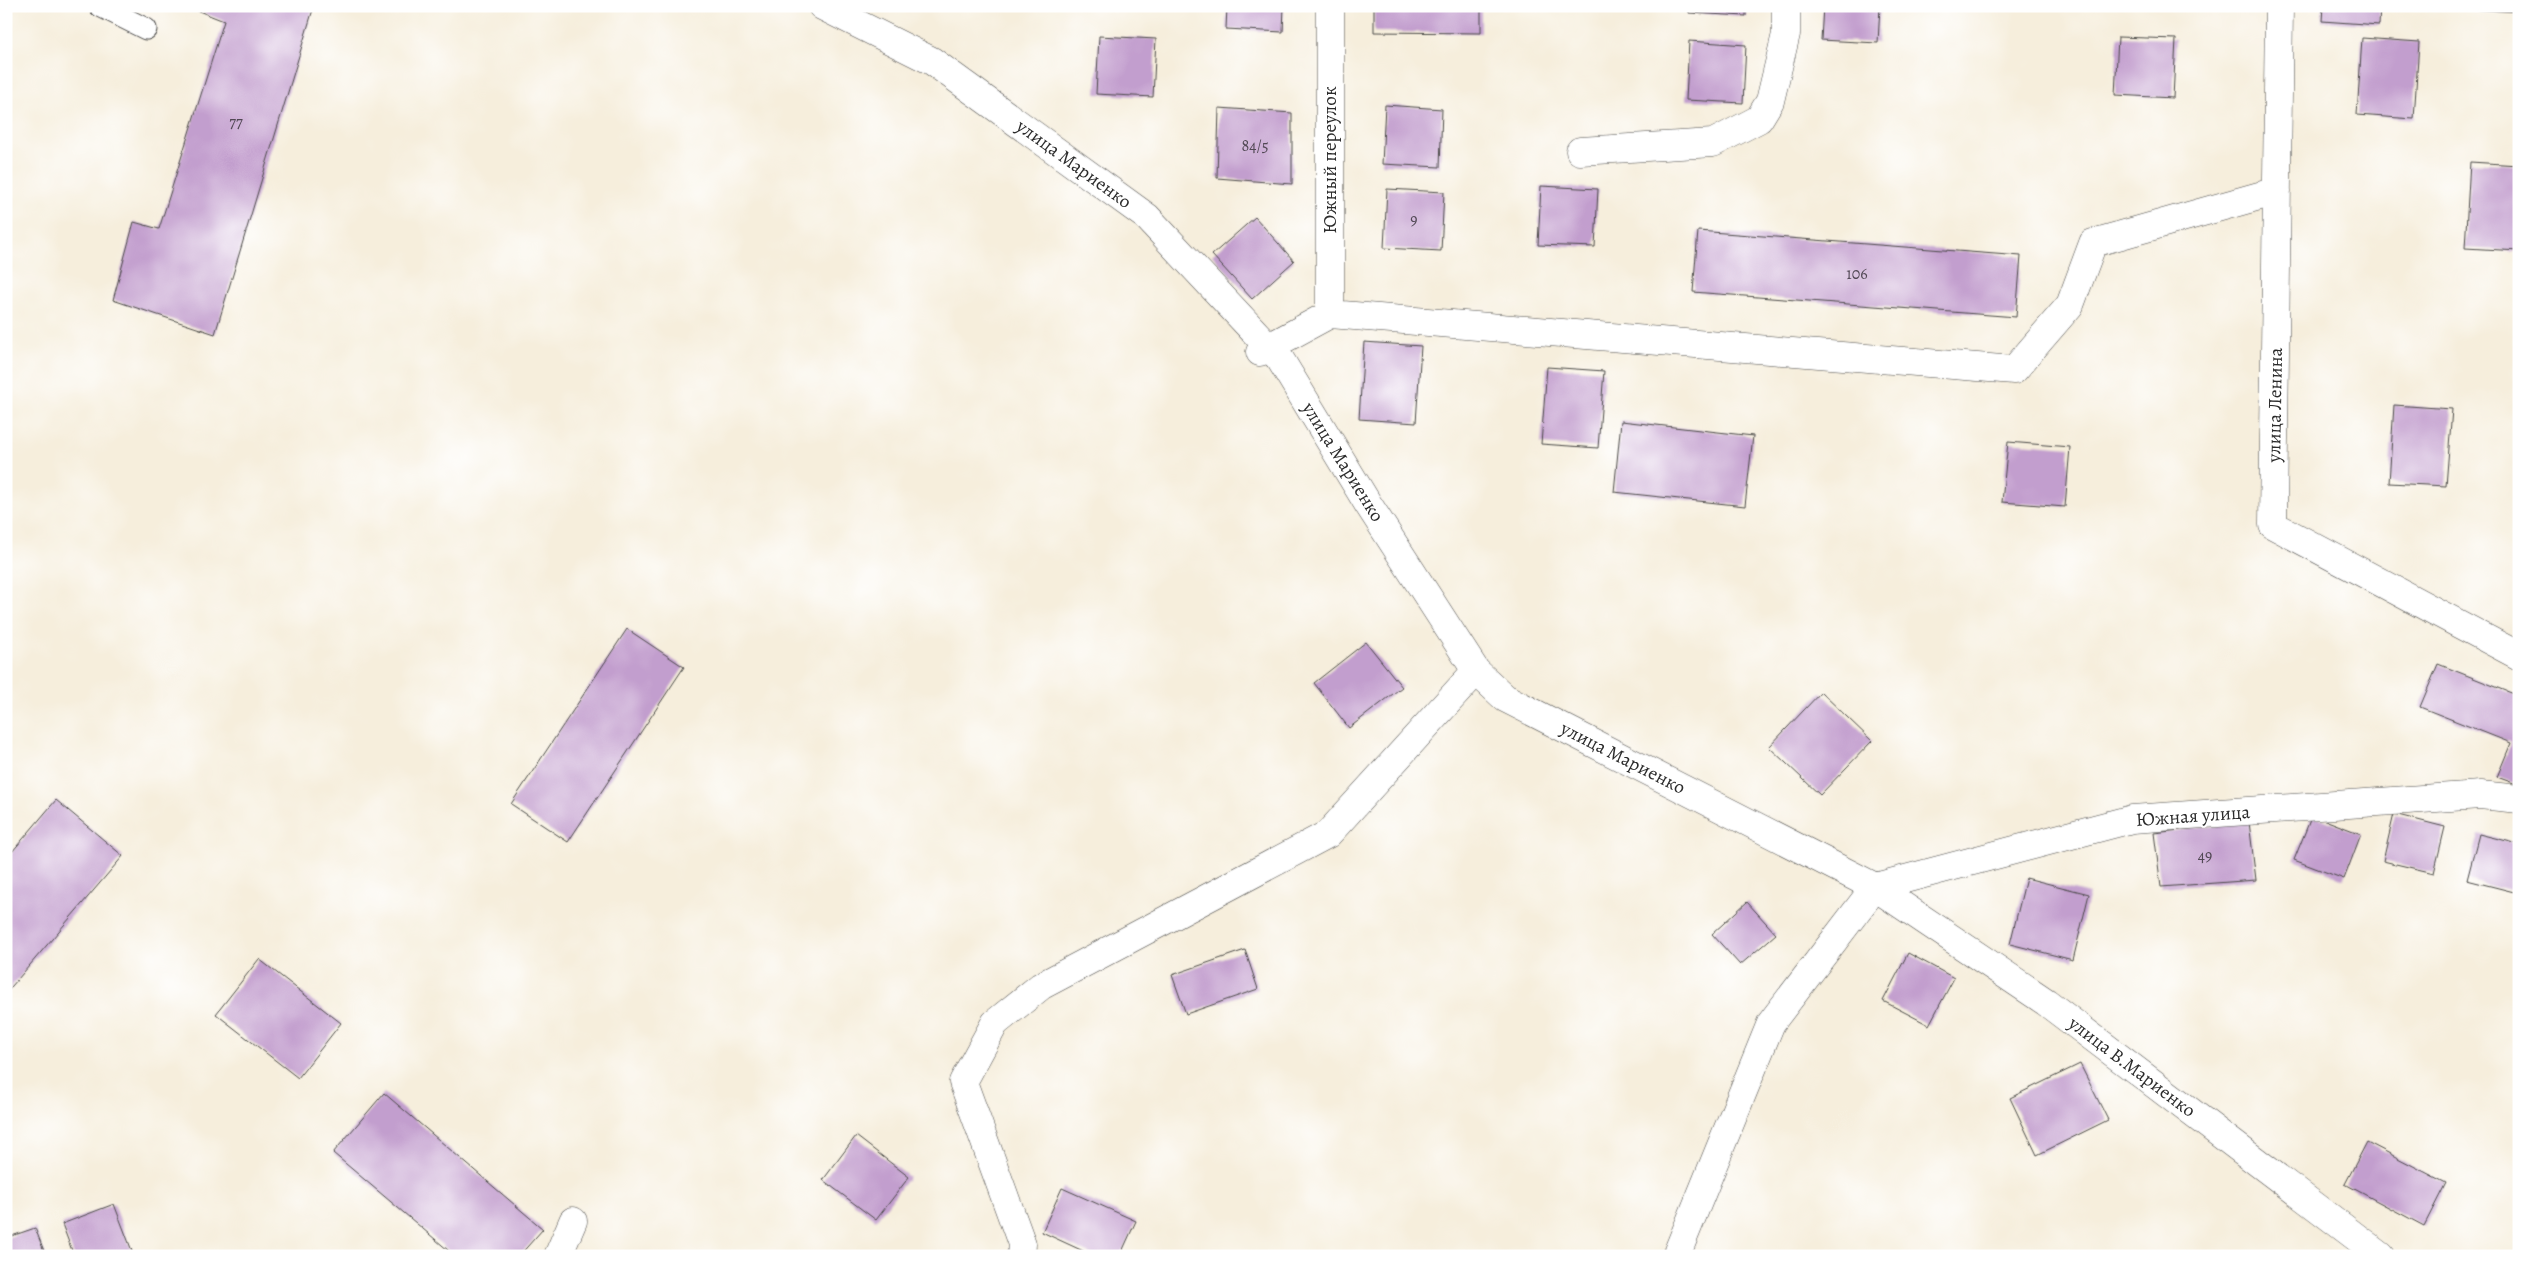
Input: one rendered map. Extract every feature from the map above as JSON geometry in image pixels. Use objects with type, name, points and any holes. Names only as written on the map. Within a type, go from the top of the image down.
[{"type":"street","name":"улица Мариенко","points":[[822,6],[932,61],[1147,217],[1265,350],[1280,359],[1368,504],[1476,671],[1505,698],[1875,887]]},
{"type":"street","name":"Южный переулок","points":[[1330,6],[1330,314]]},
{"type":"street","points":[[1580,151],[1713,143],[1759,119],[1770,101],[1786,34],[1786,6]]},
{"type":"street","name":"улица Ленина","points":[[2279,6],[2273,525],[2519,656]]},
{"type":"street","points":[[1265,350],[1330,314],[2014,370],[2070,305],[2093,243],[2277,191]]},
{"type":"street","points":[[1021,1256],[1022,1244],[964,1082],[996,1023],[1041,986],[1328,834],[1476,671]]},
{"type":"street","name":"Южная улица","points":[[1875,887],[2132,819],[2480,795],[2519,799]]},
{"type":"street","points":[[1676,1256],[1771,1023],[1875,887]]},
{"type":"street","name":"улица В.Мариенко","points":[[1875,887],[2046,1002],[2381,1256]]},
{"type":"street","points":[[558,1256],[573,1221]]},
{"type":"lane","points":[[100,6],[146,29]]},
{"type":"building","points":[[197,6],[314,6],[215,334],[113,300],[134,222],[159,229],[224,21],[196,10]]},
{"type":"building","points":[[1227,6],[1284,6],[1283,32],[1226,29]]},
{"type":"building","points":[[1374,6],[1481,6],[1481,33],[1374,32]]},
{"type":"building","points":[[1689,6],[1746,6],[1746,16],[1689,13]]},
{"type":"building","points":[[1823,6],[1880,6],[1878,43],[1821,40]]},
{"type":"building","points":[[2323,6],[2380,6],[2379,25],[2322,21]]},
{"type":"building","points":[[2451,6],[2519,6],[2519,12],[2451,8]]},
{"type":"building","points":[[1099,36],[1156,39],[1153,97],[1096,94]]},
{"type":"building","points":[[2118,37],[2176,39],[2173,98],[2115,95]]},
{"type":"building","points":[[2362,38],[2419,42],[2414,119],[2357,115]]},
{"type":"building","points":[[1689,41],[1746,45],[1743,103],[1686,100]]},
{"type":"building","points":[[1385,105],[1442,109],[1440,167],[1382,164]]},
{"type":"building","points":[[1219,108],[1292,113],[1292,184],[1217,178]]},
{"type":"building","points":[[2470,162],[2519,165],[2519,251],[2465,248]]},
{"type":"building","points":[[1541,186],[1598,189],[1595,247],[1538,245]]},
{"type":"building","points":[[1387,189],[1444,192],[1441,251],[1384,248]]},
{"type":"building","points":[[1255,217],[1294,261],[1252,299],[1212,255]]},
{"type":"building","points":[[1698,231],[2021,256],[2016,317],[1693,292]]},
{"type":"building","points":[[1364,342],[1421,346],[1416,423],[1359,419]]},
{"type":"building","points":[[1547,367],[1604,371],[1598,448],[1541,444]]},
{"type":"building","points":[[2394,405],[2452,409],[2446,486],[2389,483]]},
{"type":"building","points":[[1621,421],[1753,436],[1745,506],[1614,492]]},
{"type":"building","points":[[2008,442],[2070,447],[2065,507],[2002,502]]},
{"type":"building","points":[[627,629],[684,667],[568,842],[511,804]]},
{"type":"building","points":[[1366,642],[1402,687],[1349,728],[1314,683]]},
{"type":"building","points":[[2438,664],[2519,696],[2519,785],[2497,777],[2511,743],[2420,707]]},
{"type":"building","points":[[1821,692],[1872,741],[1820,795],[1769,747]]},
{"type":"building","points":[[56,800],[123,856],[6,993],[6,859]]},
{"type":"building","points":[[2394,814],[2445,827],[2434,873],[2383,861]]},
{"type":"building","points":[[2312,815],[2361,834],[2344,879],[2294,860]]},
{"type":"building","points":[[2249,822],[2256,880],[2161,887],[2154,833]]},
{"type":"building","points":[[2479,834],[2519,844],[2518,893],[2467,880]]},
{"type":"building","points":[[2026,878],[2089,894],[2073,960],[2010,944]]},
{"type":"building","points":[[1747,902],[1776,934],[1740,965],[1712,934]]},
{"type":"building","points":[[1245,950],[1258,989],[1186,1014],[1172,975]]},
{"type":"building","points":[[1908,953],[1954,978],[1929,1025],[1883,1001]]},
{"type":"building","points":[[259,959],[341,1023],[298,1078],[216,1014]]},
{"type":"building","points":[[2080,1064],[2108,1120],[2037,1155],[2010,1098]]},
{"type":"building","points":[[384,1093],[543,1229],[519,1256],[455,1256],[333,1153]]},
{"type":"building","points":[[856,1136],[909,1177],[876,1220],[823,1180]]},
{"type":"building","points":[[2367,1142],[2446,1183],[2424,1226],[2345,1184]]},
{"type":"building","points":[[1062,1188],[1136,1221],[1120,1256],[1094,1256],[1042,1232]]},
{"type":"building","points":[[114,1204],[132,1251],[120,1256],[74,1256],[62,1224]]},
{"type":"building","points":[[35,1228],[46,1256],[6,1256],[6,1238]]}]
